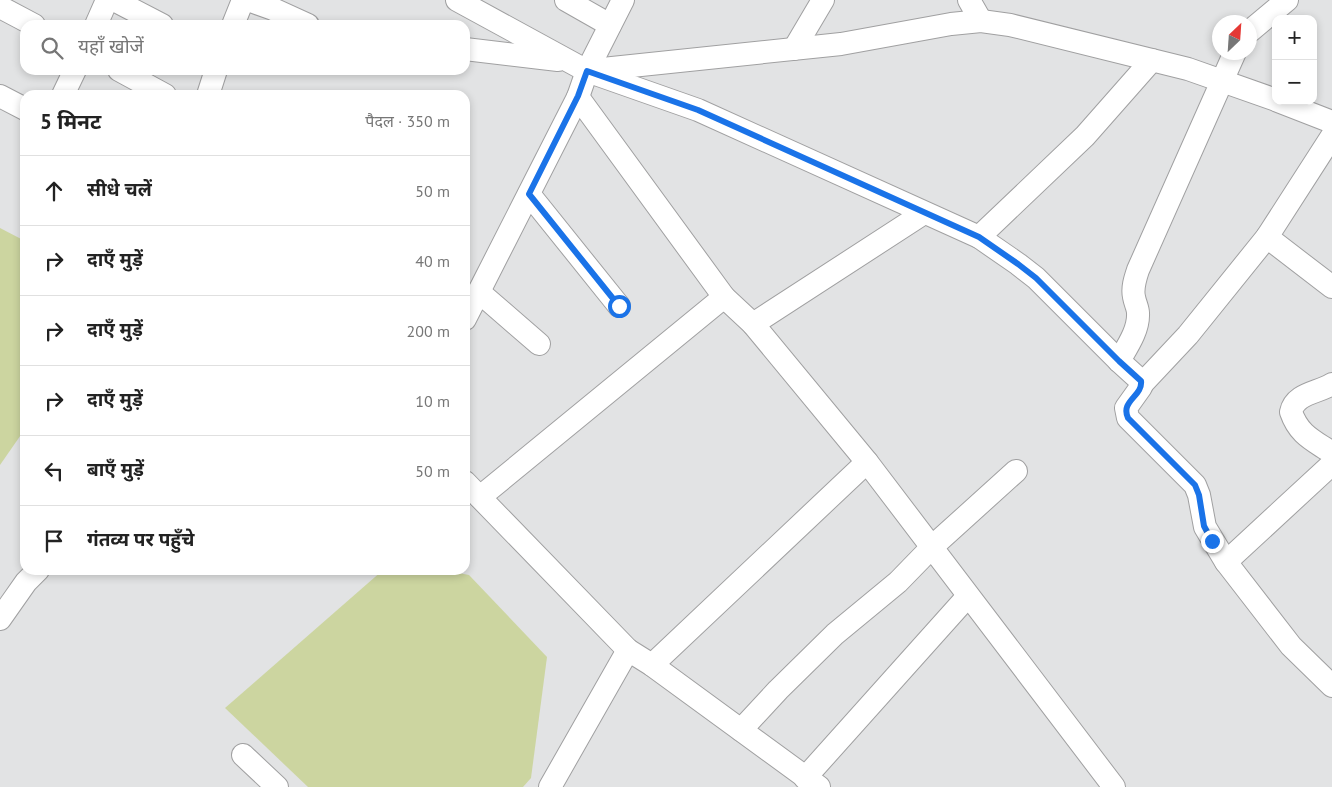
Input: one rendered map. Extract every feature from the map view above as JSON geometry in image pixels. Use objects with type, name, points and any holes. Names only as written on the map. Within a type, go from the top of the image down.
[{"type":"street","points":[[98,20],[107,0]]},
{"type":"street","points":[[114,0],[152,20]]},
{"type":"street","points":[[235,20],[243,0]]},
{"type":"street","points":[[248,0],[297,20]]},
{"type":"street","points":[[457,0],[578,66],[698,110],[979,237],[1036,278],[1119,361],[1140,379],[1142,384]]},
{"type":"street","points":[[566,0],[610,25]]},
{"type":"street","points":[[470,309],[578,96],[578,66],[610,25],[622,0]]},
{"type":"street","points":[[794,49],[823,0]]},
{"type":"street","points":[[970,0],[981,21]]},
{"type":"street","points":[[1257,25],[1287,0]]},
{"type":"street","points":[[0,6],[25,20]]},
{"type":"street","points":[[470,50],[578,66],[841,44],[981,21],[1010,25],[1188,69],[1224,80],[1272,99]]},
{"type":"street","points":[[979,237],[1085,136],[1152,60]]},
{"type":"street","points":[[1119,361],[1133,335],[1137,323],[1138,312],[1133,295],[1134,280],[1232,60]]},
{"type":"street","points":[[65,90],[73,75]]},
{"type":"street","points":[[127,75],[156,90]]},
{"type":"street","points":[[210,90],[214,75]]},
{"type":"street","points":[[0,96],[20,106]]},
{"type":"street","points":[[578,96],[724,297],[753,324],[867,462],[1114,787]]},
{"type":"street","points":[[1287,105],[1332,122]]},
{"type":"street","points":[[1332,136],[1267,237],[1188,335],[1142,384],[1129,402],[1126,414],[1195,485],[1199,495],[1204,526],[1226,562],[1291,646],[1308,665],[1332,686]]},
{"type":"street","points":[[529,194],[619,306]]},
{"type":"street","points":[[753,324],[924,213]]},
{"type":"street","points":[[1267,237],[1332,287]]},
{"type":"street","points":[[479,292],[539,344]]},
{"type":"street","points":[[724,297],[473,490],[628,650],[652,665],[812,782],[968,596]]},
{"type":"street","points":[[1332,384],[1294,402],[1291,412],[1299,429],[1306,436],[1332,453]]},
{"type":"street","points":[[652,665],[867,462]]},
{"type":"street","points":[[1226,562],[1332,464]]},
{"type":"street","points":[[741,730],[778,690],[835,634],[898,582],[932,546],[1016,471]]},
{"type":"street","points":[[0,619],[33,575]]},
{"type":"street","points":[[550,787],[628,650]]},
{"type":"street","points":[[243,755],[277,787]]},
{"type":"green space","points":[[0,228],[20,238],[20,436],[0,465]]},
{"type":"green space","points":[[377,575],[469,575],[547,657],[531,778],[523,787],[308,787],[225,708]]},
{"type":"route","points":[[619,306],[529,194],[578,96],[587,71],[698,110],[979,237],[1018,264],[1036,278],[1141,381],[1141,387],[1129,402],[1126,414],[1195,485],[1199,495],[1204,526],[1212,541]]}]
